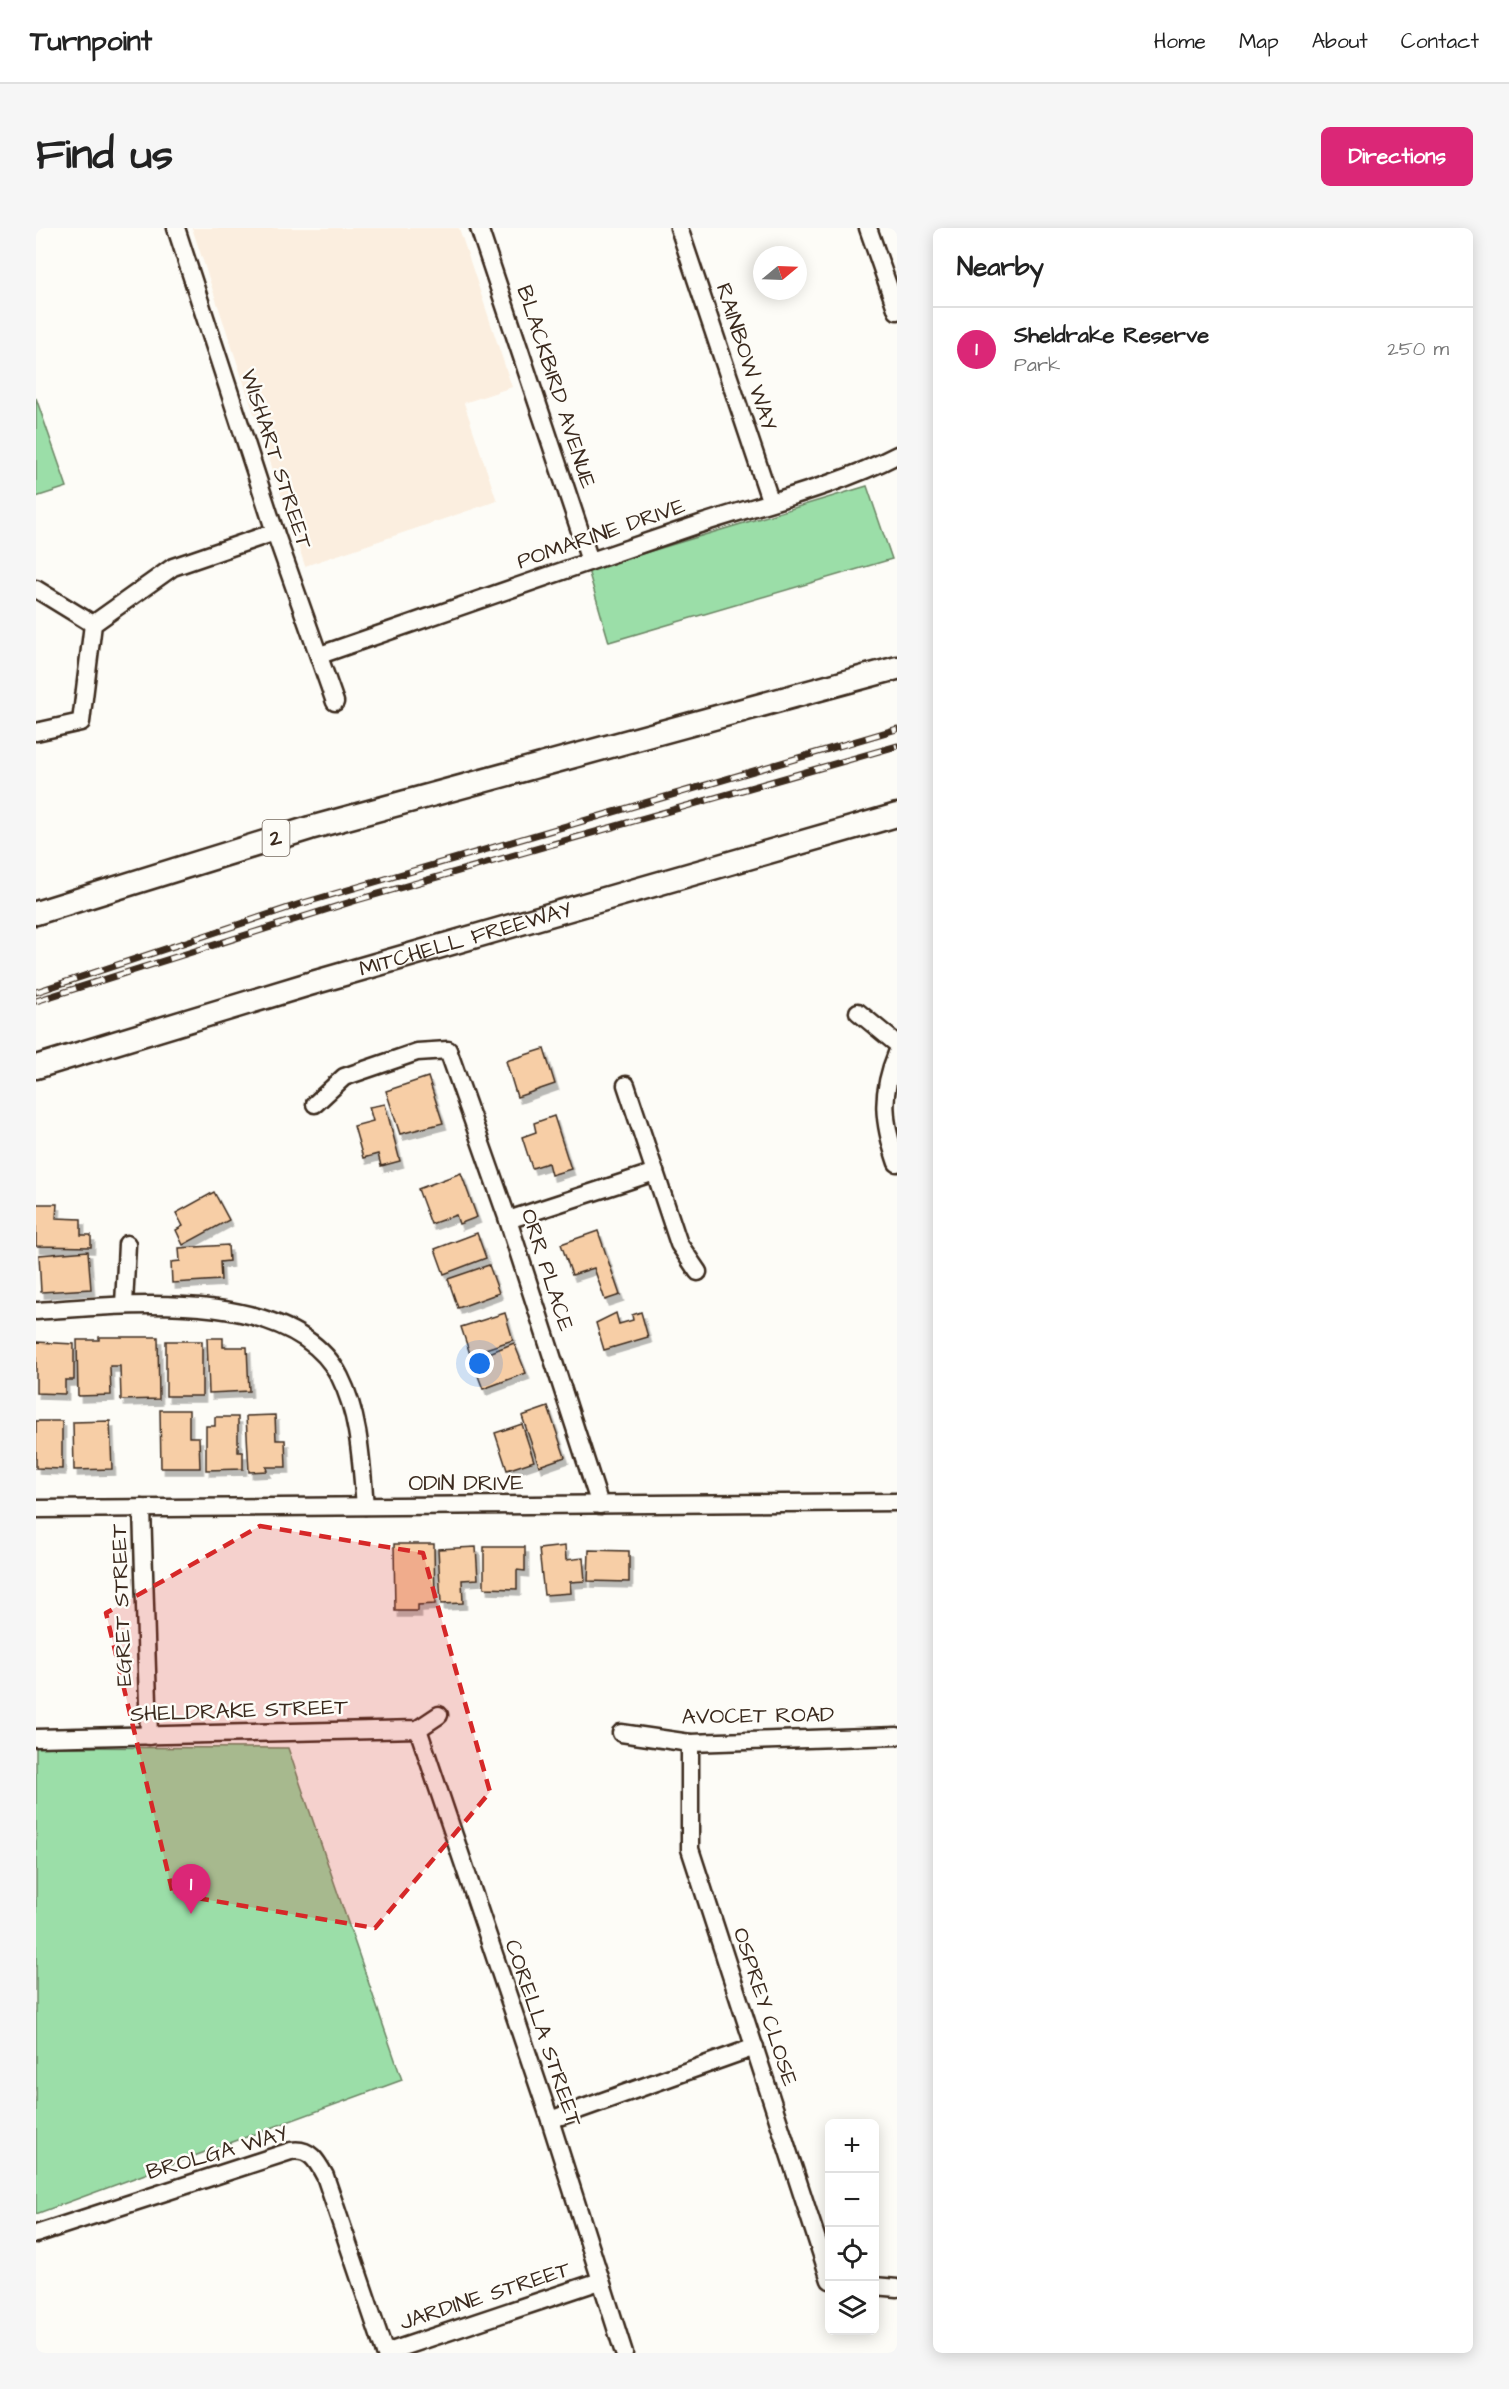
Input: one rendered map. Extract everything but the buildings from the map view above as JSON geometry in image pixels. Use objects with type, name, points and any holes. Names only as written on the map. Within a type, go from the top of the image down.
[{"type":"highway","name":"2","points":[[36,913],[310,828],[897,668]]},
{"type":"highway","name":"MITCHELL FREEWAY","points":[[36,1066],[320,981],[897,815]]},
{"type":"street","name":"WISHART STREET","points":[[176,228],[275,532],[335,702]]},
{"type":"street","name":"BLACKBIRD AVENUE","points":[[479,228],[590,561]]},
{"type":"street","name":"RAINBOW WAY","points":[[679,228],[770,500]]},
{"type":"street","points":[[868,228],[897,311]]},
{"type":"street","name":"POMARINE DRIVE","points":[[320,655],[770,500],[862,473],[897,455]]},
{"type":"street","points":[[36,732],[81,722],[93,624],[173,567],[275,532]]},
{"type":"street","points":[[36,590],[93,624]]},
{"type":"street","points":[[858,1012],[897,1044]]},
{"type":"street","name":"ORR PLACE","points":[[315,1104],[344,1077],[417,1052],[448,1050],[508,1220],[600,1505]]},
{"type":"street","points":[[897,1053],[891,1068],[883,1105],[887,1134],[897,1163]]},
{"type":"street","points":[[626,1085],[679,1244],[698,1272]]},
{"type":"street","points":[[508,1220],[655,1172]]},
{"type":"street","points":[[124,1305],[127,1244]]},
{"type":"street","points":[[36,1311],[124,1305],[256,1315],[302,1335],[330,1362],[349,1399],[358,1435],[365,1506]]},
{"type":"street","name":"ODIN DRIVE","points":[[36,1509],[897,1502]]},
{"type":"street","name":"EGRET STREET","points":[[142,1508],[149,1736]]},
{"type":"street","points":[[418,1729],[439,1715]]},
{"type":"street","name":"SHELDRAKE STREET","points":[[36,1738],[418,1729]]},
{"type":"street","name":"CORELLA STREET","points":[[418,1729],[550,2120],[624,2353]]},
{"type":"street","name":"AVOCET ROAD","points":[[621,1733],[690,1743],[897,1736]]},
{"type":"street","name":"OSPREY CLOSE","points":[[690,1743],[690,1849],[825,2264]]},
{"type":"street","points":[[550,2120],[755,2047]]},
{"type":"street","name":"BROLGA WAY","points":[[36,2234],[291,2151],[306,2152],[317,2161],[325,2176],[385,2353]]},
{"type":"street","name":"JARDINE STREET","points":[[385,2353],[600,2281]]},
{"type":"street","points":[[879,2287],[897,2289]]},
{"type":"highlighted area","points":[[260,1526],[423,1553],[490,1792],[375,1928],[173,1894],[106,1613]]},
{"type":"shaded area","points":[[192,228],[459,228],[512,387],[464,403],[497,501],[305,566]]},
{"type":"green space","points":[[36,398],[67,487],[36,497]]},
{"type":"green space","points":[[867,486],[892,559],[609,642],[588,570]]},
{"type":"green space","points":[[36,1747],[288,1748],[402,2080],[36,2214]]},
{"type":"railway","points":[[36,992],[300,904],[897,729]]},
{"type":"railway","points":[[36,1001],[357,900],[897,746]]},
{"type":"place","name":"Sheldrake Reserve","points":[[191,1914]]}]
